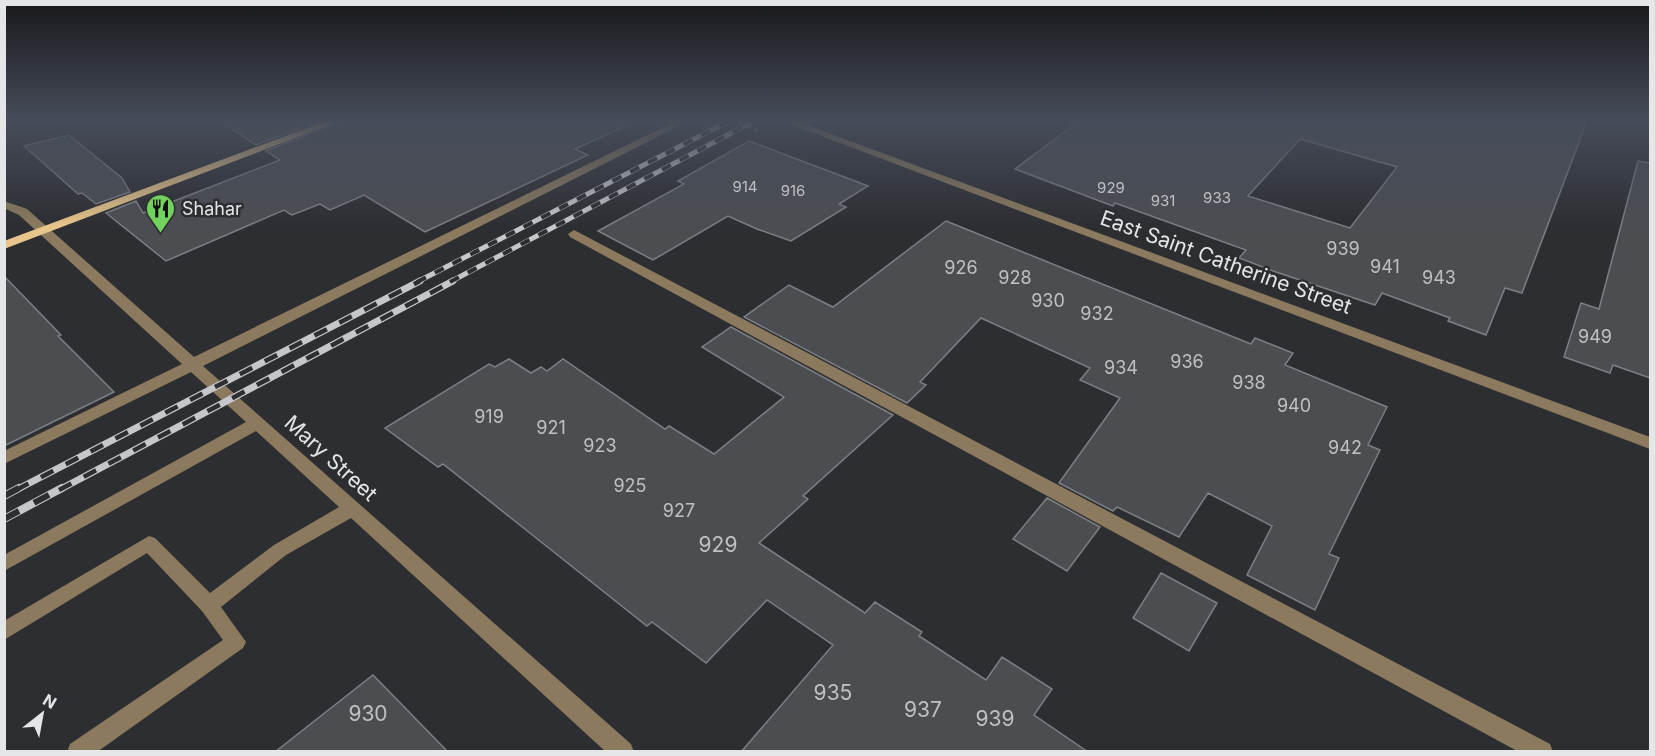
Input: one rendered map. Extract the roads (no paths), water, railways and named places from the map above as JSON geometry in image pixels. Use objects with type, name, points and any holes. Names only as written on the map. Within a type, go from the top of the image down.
[{"type":"main road","points":[[4,245],[241,156]]},
{"type":"street","points":[[4,458],[613,156]]},
{"type":"street","name":"East Saint Catherine Street","points":[[883,156],[1650,443]]},
{"type":"street","name":"Mary Street","points":[[4,204],[23,212],[44,230],[623,752]]},
{"type":"street","points":[[574,234],[1542,752]]},
{"type":"street","points":[[4,564],[258,423]]},
{"type":"street","points":[[209,605],[280,550],[353,508]]},
{"type":"street","points":[[4,632],[149,543],[209,605],[236,642],[78,752]]},
{"type":"railway","points":[[417,282],[661,156]]},
{"type":"railway","points":[[450,282],[687,156]]},
{"type":"railway","points":[[16,490],[420,281]]},
{"type":"railway","points":[[59,490],[453,281]]},
{"type":"railway","points":[[4,496],[19,488]]},
{"type":"railway","points":[[4,519],[62,488]]},
{"type":"place","name":"Shahar","points":[[161,234]]}]
